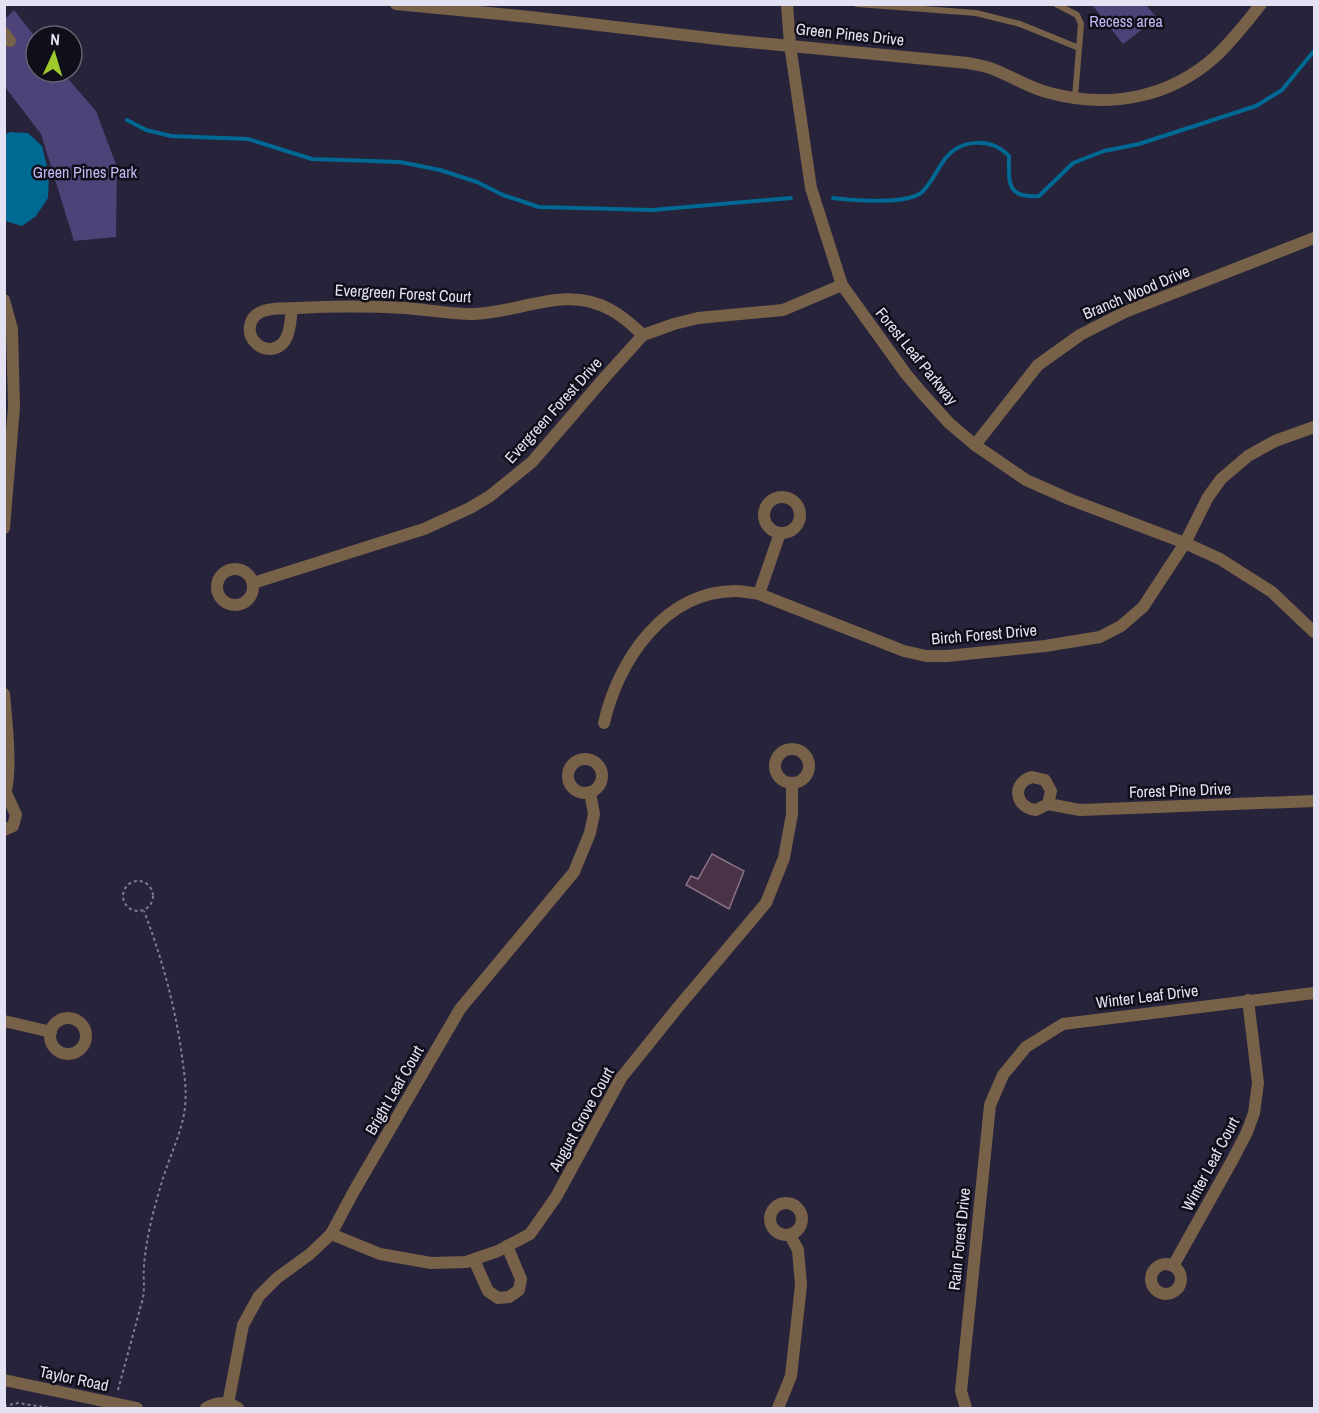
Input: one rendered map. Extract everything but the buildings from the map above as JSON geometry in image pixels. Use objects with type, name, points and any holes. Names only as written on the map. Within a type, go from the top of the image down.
[{"type":"street","name":"Green Pines Drive","points":[[396,4],[727,40],[968,63],[992,69],[1032,87],[1075,98],[1116,100],[1139,98],[1180,81],[1215,57],[1261,4]]},
{"type":"street","name":"Forest Leaf Parkway","points":[[787,4],[790,45],[811,188],[842,285],[906,374],[949,423],[975,445],[1026,480],[1220,559],[1272,592],[1314,632]]},
{"type":"street","name":"Branch Wood Drive","points":[[975,445],[1038,365],[1080,335],[1125,312],[1314,238]]},
{"type":"street","name":"Evergreen Forest Drive","points":[[253,583],[424,529],[490,496],[532,462],[643,335],[698,318],[783,310],[842,285]]},
{"type":"street","name":"Evergreen Forest Court","points":[[292,308],[371,306],[475,314],[574,298],[610,309],[643,335]]},
{"type":"street","points":[[4,300],[12,329],[14,407],[4,528]]},
{"type":"street","name":"Birch Forest Drive","points":[[604,723],[609,698],[619,675],[632,654],[663,620],[689,602],[702,597],[735,591],[759,594],[904,651],[926,656],[1045,646],[1100,637],[1131,619],[1143,607],[1185,543],[1208,497],[1221,479],[1236,466],[1275,441],[1314,427]]},
{"type":"street","points":[[759,594],[780,533]]},
{"type":"street","points":[[4,694],[7,738],[5,794],[16,815],[13,826],[4,830]]},
{"type":"street","name":"August Grove Court","points":[[332,1234],[380,1254],[431,1263],[474,1260],[530,1234],[556,1197],[621,1077],[766,903],[784,858],[792,814],[792,783]]},
{"type":"street","name":"Bright Leaf Court","points":[[233,1406],[243,1324],[259,1296],[277,1278],[310,1254],[332,1234],[354,1191],[460,1009],[574,872],[590,833],[594,814],[590,792]]},
{"type":"street","name":"Forest Pine Drive","points":[[1047,804],[1080,810],[1314,801]]},
{"type":"street","name":"Winter Leaf Drive","points":[[1003,1075],[1026,1047],[1063,1024],[1314,993]]},
{"type":"street","name":"Winter Leaf Court","points":[[1173,1266],[1233,1159],[1254,1113],[1258,1083],[1248,1000]]},
{"type":"street","points":[[4,1021],[51,1032]]},
{"type":"street","name":"Rain Forest Drive","points":[[966,1408],[961,1391],[976,1227],[990,1105],[1003,1075]]},
{"type":"street","points":[[778,1408],[791,1376],[801,1285],[798,1250],[790,1235]]},
{"type":"street","points":[[474,1260],[488,1291],[498,1298],[509,1297],[519,1290],[521,1279],[507,1246]]},
{"type":"street","name":"Taylor Road","points":[[4,1380],[137,1408]]},
{"type":"street","points":[[206,1408],[220,1403],[233,1406]]},
{"type":"lane","points":[[857,4],[976,13],[1020,24],[1079,48]]},
{"type":"lane","points":[[1056,4],[1077,15],[1080,24],[1075,98]]},
{"type":"path","points":[[1193,4],[1202,4]]},
{"type":"path","points":[[134,881],[144,881],[154,893],[152,904],[144,911],[129,909],[123,901],[123,891],[134,881]]},
{"type":"path","points":[[116,1396],[144,1298],[144,1268],[152,1220],[161,1183],[180,1130],[185,1106],[186,1087],[172,1004],[165,971],[144,911]]},
{"type":"path","points":[[4,1406],[18,1403],[50,1408]]},
{"type":"green space","name":"Recess area","points":[[1095,4],[1146,5],[1157,18],[1123,44],[1093,6]]},
{"type":"green space","name":"Green Pines Park","points":[[14,10],[25,24],[24,84],[72,84],[96,111],[117,167],[116,237],[74,241],[41,134],[5,87],[5,19]]},
{"type":"water","points":[[10,132],[28,133],[42,146],[49,174],[48,198],[36,216],[22,226],[5,221],[5,135]]},
{"type":"waterway","points":[[833,198],[878,201],[913,197],[924,190],[952,152],[959,147],[977,143],[994,146],[1009,156],[1010,181],[1015,191],[1028,196],[1039,196],[1073,163],[1104,151],[1139,144],[1256,106],[1282,90],[1314,51]]},
{"type":"waterway","points":[[127,120],[146,130],[171,136],[248,139],[312,159],[400,162],[440,170],[539,207],[652,210],[791,198]]}]
